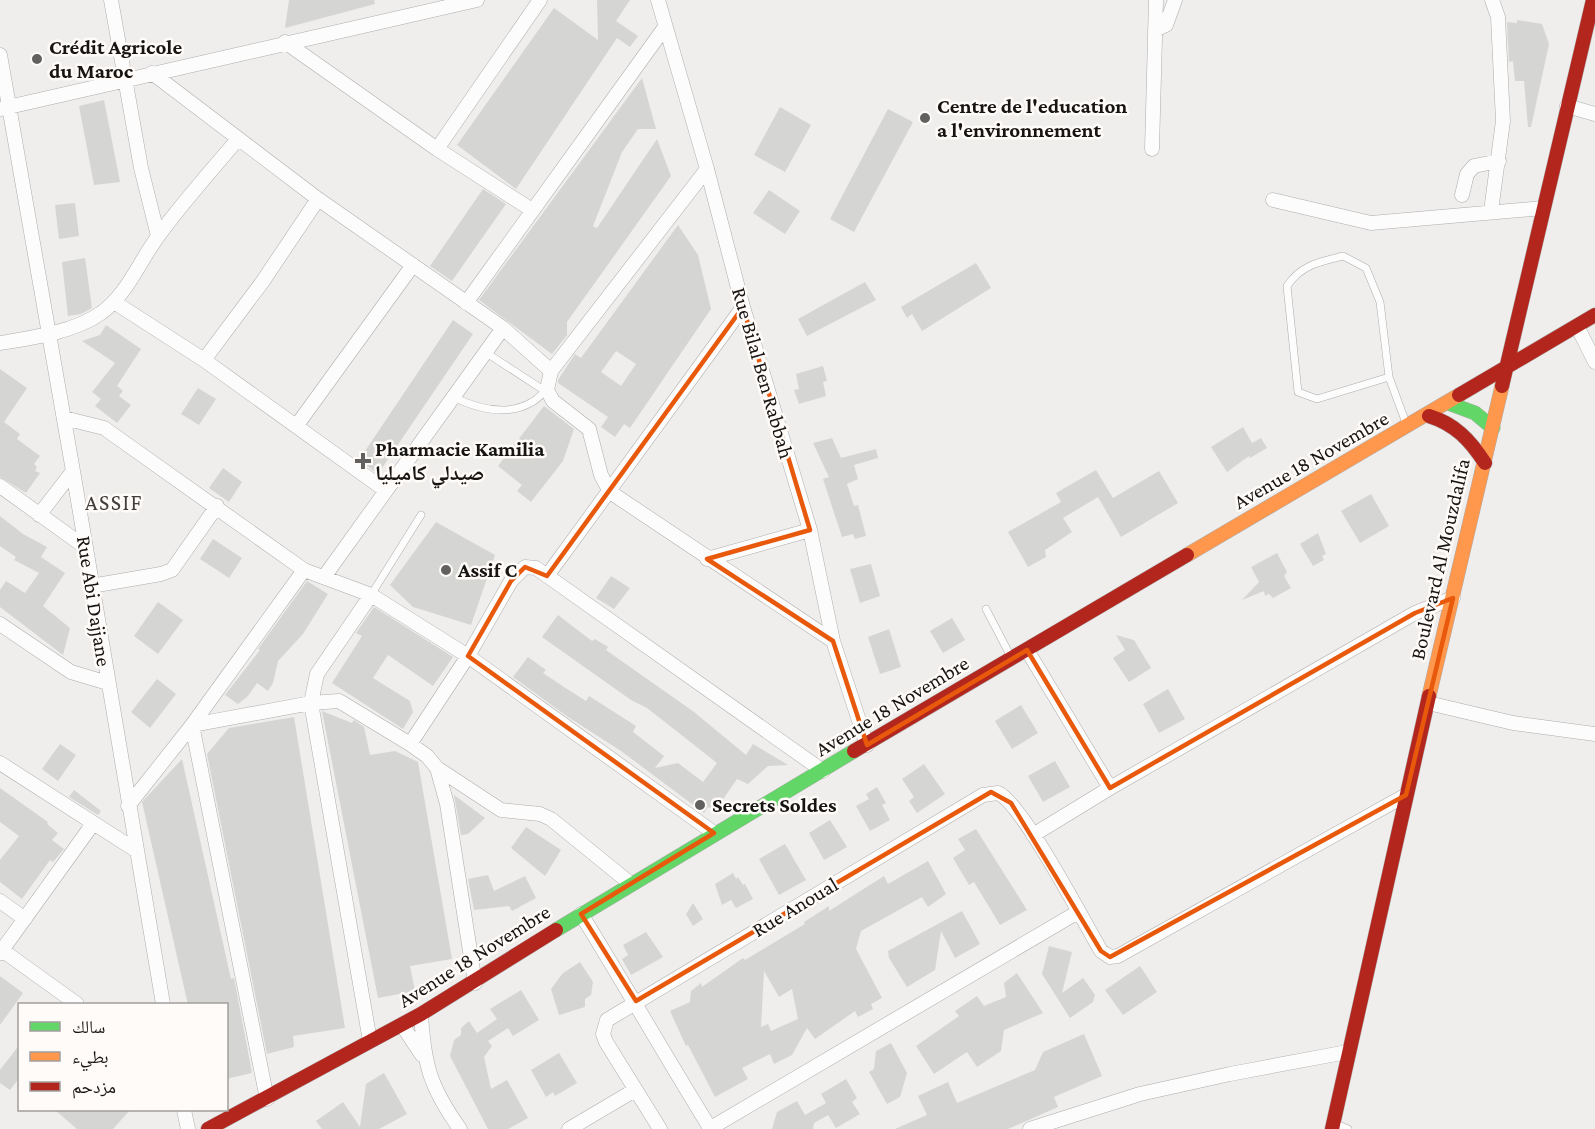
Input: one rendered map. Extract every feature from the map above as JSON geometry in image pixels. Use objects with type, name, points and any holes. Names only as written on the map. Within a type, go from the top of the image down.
[{"type":"street","points":[[111,0],[141,168],[158,236]]},
{"type":"street","points":[[5,108],[285,42],[477,0]]},
{"type":"street","points":[[437,149],[540,0]]},
{"type":"street","name":"Rue Bilal Ben Rabbah","points":[[657,0],[707,169],[743,307],[810,531],[833,641],[867,745]]},
{"type":"street","points":[[1152,149],[1156,0]]},
{"type":"street","points":[[1155,30],[1166,25],[1175,0]]},
{"type":"street","points":[[1491,211],[1499,161],[1502,79],[1498,17],[1492,0]]},
{"type":"street","name":"Boulevard Al Mouzdalifa","points":[[1333,1126],[1347,1052],[1567,105],[1590,34],[1593,0]]},
{"type":"street","points":[[466,303],[664,27]]},
{"type":"street","points":[[285,42],[437,149],[532,210]]},
{"type":"street","name":"Rue Abi Dajjane","points":[[0,55],[5,108],[74,471],[91,586],[163,1003]]},
{"type":"street","points":[[152,73],[318,198],[503,328],[551,371]]},
{"type":"street","points":[[1567,105],[1595,114]]},
{"type":"street","points":[[0,343],[48,334],[91,320],[114,302],[158,236],[238,139]]},
{"type":"street","points":[[1462,195],[1467,174],[1474,166],[1499,161]]},
{"type":"street","points":[[707,169],[551,371],[546,391],[554,401],[589,429],[601,475],[610,492],[707,559],[833,641]]},
{"type":"street","points":[[204,360],[263,281],[318,198]]},
{"type":"street","points":[[1273,200],[1371,223],[1543,208]]},
{"type":"street","points":[[297,425],[413,265]]},
{"type":"street","points":[[114,302],[204,360],[386,490]]},
{"type":"street","points":[[547,576],[743,307]]},
{"type":"street","name":"Avenue 18 Novembre","points":[[208,1129],[267,1099],[475,983],[581,914],[714,833],[1408,428],[1595,315]]},
{"type":"street","points":[[1577,326],[1595,362]]},
{"type":"street","points":[[324,577],[503,328]]},
{"type":"street","points":[[1448,403],[1475,413],[1493,428]]},
{"type":"street","points":[[1428,416],[1444,420],[1460,430],[1472,442],[1485,463]]},
{"type":"street","points":[[64,418],[104,428],[217,506],[304,570],[371,595],[468,656],[714,833]]},
{"type":"street","points":[[39,514],[74,471]]},
{"type":"street","points":[[0,486],[85,547]]},
{"type":"street","points":[[91,586],[172,570],[217,506]]},
{"type":"street","points":[[707,559],[810,531]]},
{"type":"street","points":[[410,744],[468,656],[517,573],[525,567],[536,568],[823,771]]},
{"type":"street","points":[[128,806],[192,725],[304,570]]},
{"type":"street","points":[[370,1041],[311,703],[317,674],[371,595]]},
{"type":"street","points":[[1406,795],[1118,957],[1105,956],[1033,835],[1110,788],[1415,613],[1453,598]]},
{"type":"street","points":[[0,624],[71,672],[108,683]]},
{"type":"street","points":[[1027,650],[1110,788]]},
{"type":"street","points":[[192,725],[311,703],[339,701],[410,744],[427,756],[437,768],[501,810],[540,814],[551,819],[631,884]]},
{"type":"street","points":[[1428,703],[1513,723],[1595,734]]},
{"type":"street","points":[[192,725],[267,1099]]},
{"type":"street","points":[[0,763],[92,825],[137,851]]},
{"type":"street","points":[[437,768],[447,804],[475,983]]},
{"type":"street","name":"Rue Anoual","points":[[635,1090],[603,1034],[607,1020],[636,1001],[983,795],[991,792],[1004,795],[1033,835]]},
{"type":"street","points":[[74,1003],[1,951],[92,825]]},
{"type":"street","points":[[0,901],[25,919]]},
{"type":"street","points":[[581,914],[636,1001],[665,1056],[710,1129],[1078,912]]},
{"type":"street","points":[[421,1014],[423,1057]]},
{"type":"street","points":[[402,1025],[423,1057],[432,1083],[460,1129]]},
{"type":"street","points":[[1030,1129],[1140,1094],[1347,1052]]},
{"type":"street","points":[[569,1129],[635,1090],[660,1129]]},
{"type":"street","points":[[184,1111],[188,1129]]},
{"type":"lane","points":[[1389,377],[1317,399],[1298,392],[1287,286],[1295,273],[1318,262],[1343,256],[1366,268],[1380,302],[1389,377],[1408,428]]},
{"type":"lane","points":[[453,397],[474,407],[512,408],[530,404],[546,391],[485,352]]},
{"type":"lane","points":[[371,595],[422,516]]},
{"type":"lane","points":[[986,609],[1012,659]]},
{"type":"lane","points":[[1333,1126],[1348,1129]]},
{"type":"highlighted area","points":[[743,307],[810,530],[707,559],[833,641],[867,745],[1027,650],[1110,788],[1415,613],[1453,598],[1406,795],[1110,957],[1101,951],[1011,803],[991,792],[636,1001],[581,914],[714,833],[468,656],[511,581],[525,567],[547,576]]},
{"type":"building","points":[[289,0],[374,0],[375,4],[285,28]]},
{"type":"building","points":[[597,0],[630,0],[616,21],[638,36],[630,47],[617,38],[516,189],[457,145],[554,8],[598,40]]},
{"type":"building","points":[[1517,20],[1542,24],[1549,44],[1531,127],[1528,127],[1524,81],[1515,81],[1513,61],[1509,62],[1507,22],[1517,23]]},
{"type":"building","points":[[642,78],[656,129],[638,129],[622,152],[593,226],[597,228],[657,139],[671,176],[567,322],[567,335],[552,354],[479,300]]},
{"type":"building","points":[[104,100],[120,182],[94,185],[79,106]]},
{"type":"building","points":[[780,107],[811,125],[785,172],[754,155]]},
{"type":"building","points":[[888,109],[913,122],[854,232],[830,219]]},
{"type":"building","points":[[483,189],[506,204],[452,281],[430,266]]},
{"type":"building","points":[[769,190],[800,211],[785,234],[753,213]]},
{"type":"building","points":[[75,203],[79,236],[59,239],[55,205]]},
{"type":"building","points":[[678,225],[698,255],[711,309],[630,428],[624,424],[615,437],[601,427],[608,417],[558,383],[575,354],[581,358]],"holes":[[[616,351],[636,364],[621,386],[601,372]]]},
{"type":"building","points":[[85,258],[92,308],[81,314],[68,316],[62,262]]},
{"type":"building","points":[[976,263],[991,288],[922,331],[912,314],[907,318],[901,307]]},
{"type":"building","points":[[865,282],[876,300],[807,336],[798,319]]},
{"type":"building","points":[[453,320],[473,334],[378,474],[359,460]]},
{"type":"building","points":[[106,325],[141,349],[117,386],[123,391],[119,396],[131,405],[117,423],[95,406],[101,399],[92,392],[115,363],[82,341],[100,335]]},
{"type":"building","points":[[823,366],[827,381],[823,382],[826,396],[799,404],[794,390],[799,389],[796,374]]},
{"type":"building","points":[[0,369],[27,388],[4,422],[20,434],[17,439],[40,456],[34,464],[37,467],[35,471],[40,473],[26,493],[0,477]]},
{"type":"building","points":[[198,388],[216,399],[199,425],[181,414]]},
{"type":"building","points":[[544,406],[574,429],[563,461],[531,502],[517,491],[522,485],[498,466]]},
{"type":"building","points":[[1243,427],[1252,443],[1261,438],[1267,448],[1250,458],[1249,456],[1227,472],[1211,447]]},
{"type":"building","points":[[832,438],[841,458],[876,449],[878,458],[854,465],[858,479],[847,484],[854,506],[858,505],[866,536],[855,539],[853,534],[842,537],[823,479],[829,477],[813,443]]},
{"type":"building","points":[[223,468],[242,482],[229,502],[209,488]]},
{"type":"building","points":[[1096,470],[1113,498],[1159,471],[1178,503],[1121,537],[1098,497],[1063,518],[1072,532],[1045,550],[1046,557],[1028,567],[1008,532],[1061,502],[1056,493]]},
{"type":"building","points":[[1371,494],[1389,526],[1360,543],[1341,511]]},
{"type":"building","points":[[0,516],[23,534],[47,547],[41,557],[65,573],[43,606],[70,628],[63,655],[0,607],[0,590],[6,581],[25,593],[39,573],[14,560],[16,557],[0,546]]},
{"type":"building","name":"Assif C","points":[[436,522],[495,555],[471,625],[413,607],[390,585]]},
{"type":"building","points":[[1318,533],[1326,554],[1322,556],[1324,560],[1313,566],[1300,544]]},
{"type":"building","points":[[213,539],[242,558],[229,578],[200,559]]},
{"type":"building","points":[[1277,553],[1287,572],[1284,576],[1291,588],[1273,598],[1269,594],[1265,596],[1264,591],[1242,600],[1259,582],[1251,567]]},
{"type":"building","points":[[871,564],[880,596],[860,603],[850,569]]},
{"type":"building","points":[[611,576],[630,588],[614,609],[596,598]]},
{"type":"building","points":[[307,581],[328,594],[303,634],[278,661],[273,683],[268,691],[257,683],[248,696],[238,704],[225,695],[260,650],[258,649]]},
{"type":"building","points":[[158,602],[183,620],[158,654],[134,636]]},
{"type":"building","points":[[374,607],[453,657],[433,686],[388,655],[373,678],[410,701],[413,712],[403,729],[332,683],[362,636],[356,633]]},
{"type":"building","points":[[558,615],[592,641],[595,639],[608,647],[606,650],[694,712],[746,755],[753,744],[788,765],[768,766],[748,784],[737,779],[715,811],[708,807],[704,813],[621,751],[568,717],[513,677],[528,657],[546,670],[543,673],[564,687],[586,701],[589,696],[636,726],[633,732],[664,756],[655,768],[678,763],[703,782],[717,763],[647,708],[631,700],[542,637]]},
{"type":"building","points":[[952,618],[965,640],[943,653],[930,631]]},
{"type":"building","points":[[889,629],[901,667],[880,674],[868,637]]},
{"type":"building","points":[[1116,635],[1134,640],[1151,668],[1129,682],[1113,658],[1125,650]]},
{"type":"building","points":[[157,679],[176,694],[150,728],[131,712]]},
{"type":"building","points":[[1168,689],[1185,719],[1159,733],[1143,704]]},
{"type":"building","points":[[1021,705],[1038,733],[1012,749],[995,721]]},
{"type":"building","points":[[322,711],[352,723],[354,720],[364,727],[370,755],[395,751],[418,762],[452,959],[410,966],[415,991],[378,998]]},
{"type":"building","points":[[294,717],[345,1028],[293,1036],[294,1047],[267,1054],[207,754],[229,728]]},
{"type":"building","points":[[60,744],[76,755],[58,781],[42,769]]},
{"type":"building","points":[[182,759],[231,979],[234,978],[252,1073],[228,1079],[228,1003],[188,1003],[142,802]]},
{"type":"building","points":[[1055,761],[1070,787],[1043,802],[1028,776]]},
{"type":"building","points":[[924,764],[945,794],[917,813],[909,801],[914,797],[902,779]]},
{"type":"building","points":[[877,787],[886,803],[882,805],[890,820],[870,831],[856,806],[869,799],[866,794]]},
{"type":"building","points":[[0,788],[48,822],[47,824],[58,833],[52,840],[64,849],[53,862],[50,860],[22,899],[0,882],[0,860],[19,836],[0,822]]},
{"type":"building","points":[[74,790],[101,811],[98,815],[69,797]]},
{"type":"building","points":[[454,795],[485,818],[468,834],[461,835]]},
{"type":"building","points":[[830,820],[847,847],[824,860],[809,833]]},
{"type":"building","points":[[526,827],[561,850],[545,876],[511,848]]},
{"type":"building","points":[[976,829],[1027,910],[1000,925],[974,882],[969,885],[953,858],[965,850],[958,839]]},
{"type":"building","points":[[785,844],[806,880],[779,895],[759,859]]},
{"type":"building","points":[[928,861],[946,894],[928,907],[922,897],[861,931],[856,949],[882,998],[871,1004],[873,1009],[858,1017],[855,1011],[815,1039],[807,1028],[792,1055],[774,1064],[770,1054],[742,1068],[748,1079],[715,1097],[688,1045],[686,1046],[670,1011],[690,1002],[691,991],[701,983],[702,987],[743,958],[745,960],[805,924],[804,922],[829,906],[829,911],[884,876],[888,884]],"holes":[[[764,971],[779,997],[792,989],[798,1019],[771,1031],[768,1024],[761,1027]]]},
{"type":"building","points":[[733,873],[736,879],[738,877],[743,885],[745,884],[753,899],[736,908],[731,900],[722,905],[715,884]]},
{"type":"building","points":[[488,875],[494,891],[525,876],[536,898],[512,911],[509,906],[474,910],[468,879]]},
{"type":"building","points":[[693,903],[703,919],[693,926],[686,914]]},
{"type":"building","points":[[962,911],[980,944],[955,958],[941,931],[935,970],[907,987],[889,958],[888,951]]},
{"type":"building","points":[[646,932],[663,957],[631,975],[622,959],[628,955],[623,945]]},
{"type":"building","points":[[1049,946],[1072,952],[1062,993],[1083,978],[1095,995],[1093,1002],[1070,1018],[1042,974]]},
{"type":"building","points":[[580,962],[593,982],[591,995],[585,999],[585,1007],[559,1015],[551,989],[563,973]]},
{"type":"building","points":[[1140,966],[1157,992],[1123,1015],[1105,990]]},
{"type":"building","points":[[1017,973],[1043,1013],[1004,1030],[1001,1051],[977,1067],[967,1052],[934,1074],[916,1046],[959,1016],[955,1011],[977,996],[984,1006],[1006,997],[1004,983]]},
{"type":"building","points":[[0,976],[23,993],[0,1025]]},
{"type":"building","points":[[521,990],[539,1020],[513,1036],[508,1028],[488,1041],[492,1046],[484,1057],[491,1089],[507,1080],[528,1118],[508,1129],[488,1129],[450,1056],[454,1040],[461,1035],[461,1028],[469,1021],[477,1033],[497,1019],[490,1009]]},
{"type":"building","points":[[1084,1034],[1102,1076],[1054,1097],[1058,1107],[1008,1129],[895,1129],[927,1115],[918,1096],[948,1082],[957,1103],[1035,1070],[1043,1052]]},
{"type":"building","points":[[891,1043],[907,1073],[900,1097],[887,1104],[869,1072],[874,1069],[876,1051]]},
{"type":"building","points":[[18,1047],[18,1080],[10,1090],[0,1083],[0,1070]]},
{"type":"building","points":[[559,1053],[577,1083],[555,1096],[553,1092],[546,1097],[531,1070]]},
{"type":"building","points":[[384,1073],[407,1114],[379,1129],[322,1129],[316,1121],[343,1102],[360,1127],[366,1084]]},
{"type":"building","points":[[846,1079],[857,1098],[852,1102],[860,1114],[836,1128],[828,1115],[814,1123],[813,1129],[772,1129],[777,1112],[797,1101],[805,1115],[826,1103],[821,1094]]},
{"type":"building","points":[[56,1111],[129,1111],[113,1129],[77,1129]]},
{"type":"traffic: fast","points":[[1448,403],[1475,413],[1493,428]]},
{"type":"traffic: fast","points":[[556,930],[854,751]]},
{"type":"traffic: slow","points":[[1429,696],[1502,386]]},
{"type":"traffic: slow","points":[[1187,555],[1459,395]]},
{"type":"traffic: jam","points":[[1502,386],[1593,0]]},
{"type":"traffic: jam","points":[[1459,395],[1595,315]]},
{"type":"traffic: jam","points":[[1429,416],[1454,428],[1474,447],[1485,463]]},
{"type":"traffic: jam","points":[[854,751],[1187,555]]},
{"type":"traffic: jam","points":[[1332,1129],[1429,696]]},
{"type":"traffic: jam","points":[[208,1129],[421,1014],[556,930]]},
{"type":"place","name":"Crédit Agricole du Maroc","points":[[37,59]]},
{"type":"place","name":"Centre de l'education a l'environnement","points":[[925,118]]},
{"type":"place","name":"Pharmacie Kamilia صيدلي كاميليا","points":[[363,461]]},
{"type":"place","name":"Assif C","points":[[446,570]]},
{"type":"place","name":"Secrets Soldes","points":[[700,805]]},
{"type":"district","name":"ASSIF","points":[[114,502]]}]
